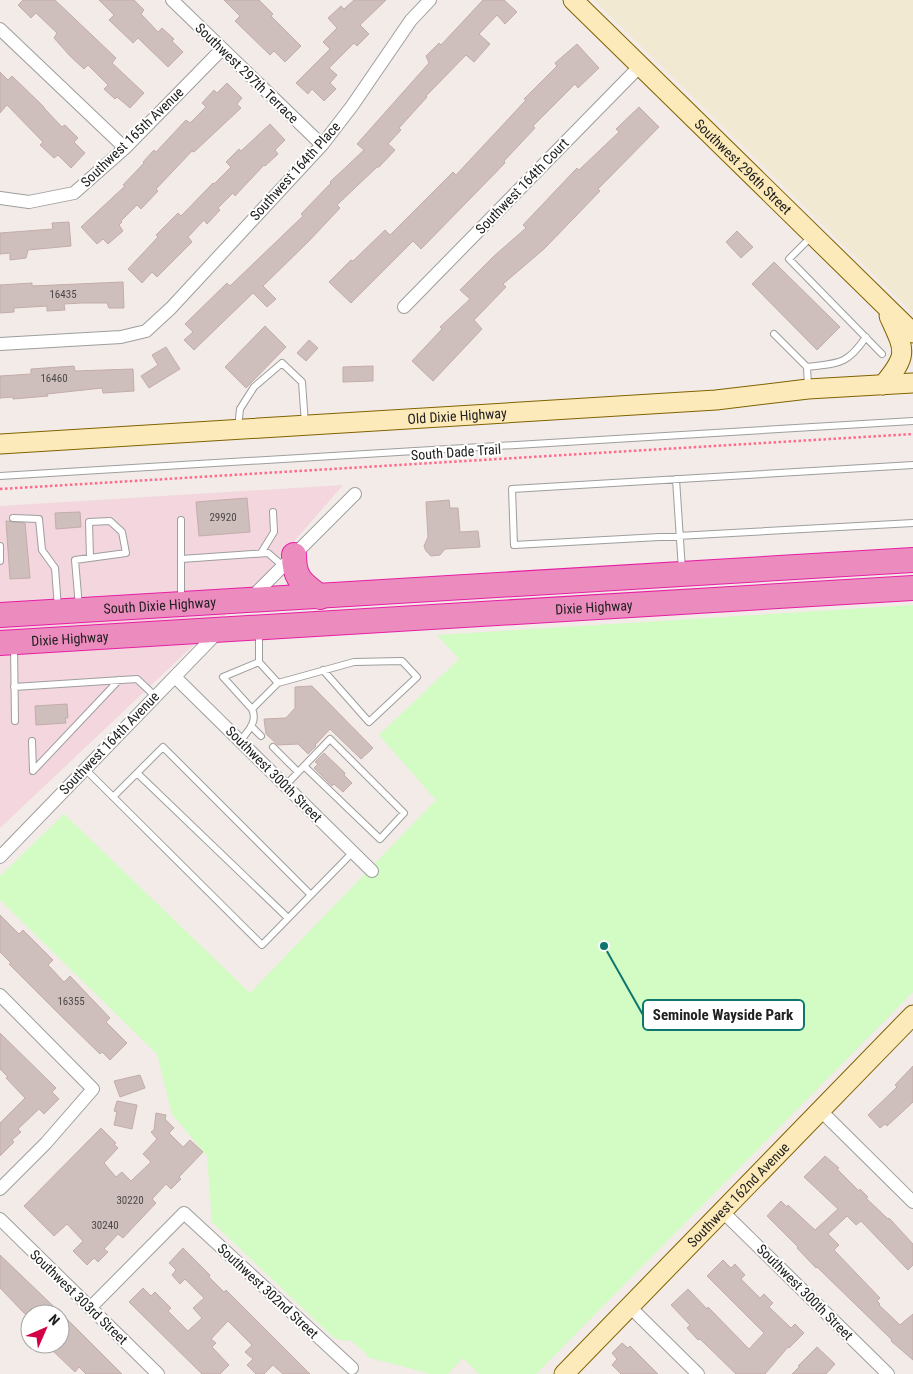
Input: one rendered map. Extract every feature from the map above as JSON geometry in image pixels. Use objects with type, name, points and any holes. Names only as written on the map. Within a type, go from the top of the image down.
[{"type":"highway","name":"Dixie Highway","points":[[396,591],[913,560]]},
{"type":"highway","points":[[220,630],[240,616],[266,612],[315,610],[328,596],[303,584],[288,561]]},
{"type":"highway","points":[[700,601],[700,594],[714,586],[837,579],[877,562]]},
{"type":"highway","points":[[496,614],[538,598],[672,588],[682,574]]},
{"type":"highway","points":[[879,590],[913,578]]},
{"type":"highway","name":"Dixie Highway","points":[[267,628],[913,588]]},
{"type":"highway","name":"South Dixie Highway","points":[[0,615],[396,591]]},
{"type":"highway","points":[[139,634],[157,620],[202,616],[229,611],[249,600]]},
{"type":"highway","name":"South Dixie Highway","points":[[139,634],[267,628]]},
{"type":"highway","name":"Dixie Highway","points":[[7,643],[139,634]]},
{"type":"street","name":"Southwest 297th Terrace","points":[[172,0],[322,145]]},
{"type":"street","name":"Southwest 164th Place","points":[[0,344],[121,337],[146,331],[171,308],[322,145],[352,106],[411,20],[430,0]]},
{"type":"street","name":"Southwest 296th Street","points":[[572,0],[913,333]]},
{"type":"street","points":[[0,29],[124,148]]},
{"type":"street","name":"Southwest 165th Avenue","points":[[0,198],[29,202],[74,193],[124,148],[222,49]]},
{"type":"street","name":"Southwest 164th Court","points":[[404,306],[640,66]]},
{"type":"street","points":[[883,385],[901,361],[903,353],[902,343],[884,306]]},
{"type":"street","name":"Old Dixie Highway","points":[[0,444],[716,400],[808,389],[913,383]]},
{"type":"street","points":[[249,600],[355,494]]},
{"type":"street","name":"Southwest 164th Avenue","points":[[0,857],[220,630]]},
{"type":"street","name":"Southwest 300th Street","points":[[175,677],[372,871]]},
{"type":"street","points":[[0,995],[93,1089],[46,1143],[0,1189]]},
{"type":"street","name":"Southwest 162nd Avenue","points":[[564,1374],[913,1015]]},
{"type":"street","points":[[820,1110],[913,1202]]},
{"type":"street","name":"Southwest 300th Street","points":[[722,1211],[888,1374]]},
{"type":"street","name":"Southwest 302nd Street","points":[[90,1308],[184,1213],[352,1368]]},
{"type":"street","name":"Southwest 303rd Street","points":[[0,1219],[158,1374]]},
{"type":"street","points":[[630,1308],[698,1374]]},
{"type":"lane","points":[[812,235],[788,259],[882,354]]},
{"type":"lane","points":[[774,334],[807,368],[808,389]]},
{"type":"lane","points":[[807,368],[840,363],[855,353],[866,337]]},
{"type":"lane","points":[[237,430],[240,409],[254,387],[282,363],[302,382],[305,426]]},
{"type":"lane","points":[[0,476],[913,421]]},
{"type":"lane","points":[[913,465],[512,489],[514,545],[913,523]]},
{"type":"lane","points":[[676,479],[682,574]]},
{"type":"lane","points":[[261,554],[274,532],[273,512]]},
{"type":"lane","points":[[13,518],[39,518],[42,550],[55,568],[69,611]]},
{"type":"lane","points":[[181,520],[181,604]]},
{"type":"lane","points":[[69,611],[75,560],[90,558],[126,553],[122,532],[110,521],[89,522],[90,558]]},
{"type":"lane","points":[[0,546],[0,561]]},
{"type":"lane","points":[[181,559],[268,553],[288,561]]},
{"type":"lane","points":[[259,662],[267,628]]},
{"type":"lane","points":[[7,643],[14,687],[15,721]]},
{"type":"lane","points":[[252,709],[278,684],[323,670],[354,662],[402,660],[418,678],[369,722],[323,670]]},
{"type":"lane","points":[[259,662],[278,684]]},
{"type":"lane","points":[[240,740],[251,726],[255,717],[252,709],[223,677],[259,662]]},
{"type":"lane","points":[[14,687],[137,679],[155,696]]},
{"type":"lane","points":[[32,741],[32,770],[119,680]]},
{"type":"lane","points":[[251,726],[261,736]]},
{"type":"lane","points":[[284,786],[330,739],[404,813],[380,839],[304,766]]},
{"type":"lane","points":[[113,797],[163,747],[311,895]]},
{"type":"lane","points":[[273,747],[298,772]]},
{"type":"lane","points":[[84,769],[262,945],[353,852]]},
{"type":"lane","points":[[137,773],[288,918]]},
{"type":"path","name":"South Dade Trail","points":[[0,489],[913,434]]},
{"type":"shaded area","points":[[594,0],[913,0],[913,313]]},
{"type":"shaded area","points":[[343,485],[252,590],[0,828],[0,506]]},
{"type":"green space","points":[[913,605],[913,992],[536,1374],[479,1374],[463,1358],[448,1374],[431,1374],[367,1357],[366,1353],[350,1340],[334,1338],[212,1222],[207,1156],[172,1114],[157,1054],[0,900],[0,876],[64,814],[250,993],[436,800],[379,735],[459,659],[437,635]]},
{"type":"building","points":[[23,0],[55,0],[116,58],[112,63],[144,93],[130,108],[117,97],[115,99],[104,89],[108,85],[88,65],[84,69],[54,38],[57,33],[36,13],[31,18],[18,5]]},
{"type":"building","points":[[99,0],[134,0],[144,10],[141,14],[158,32],[162,28],[174,39],[172,41],[183,52],[168,67],[138,38],[133,43],[109,20],[114,15]]},
{"type":"building","points":[[224,0],[259,0],[273,14],[271,16],[301,46],[285,62],[274,51],[270,55],[235,21],[240,16]]},
{"type":"building","points":[[354,0],[386,0],[360,25],[369,34],[357,46],[354,43],[329,68],[337,75],[330,83],[336,89],[324,101],[312,89],[308,94],[296,83],[330,49],[323,42],[337,28],[328,18],[341,6],[344,9]]},
{"type":"building","points":[[483,0],[504,0],[517,12],[505,24],[497,15],[479,34],[490,44],[474,62],[466,55],[426,96],[399,128],[401,130],[388,144],[395,150],[337,205],[340,208],[263,286],[276,299],[267,307],[253,293],[194,350],[184,340],[193,332],[185,324],[227,283],[230,286],[303,216],[301,214],[330,182],[364,150],[357,144],[429,63],[426,56],[439,43],[441,45]]},
{"type":"building","points":[[577,44],[599,68],[578,88],[575,84],[533,126],[535,128],[504,161],[505,163],[421,249],[413,241],[351,303],[329,282],[385,230],[390,235],[453,172],[456,175],[526,100],[524,99],[557,66],[555,63]]},
{"type":"building","points":[[0,72],[8,80],[12,76],[62,127],[65,125],[78,138],[74,142],[85,153],[71,168],[58,155],[54,158],[40,145],[43,142],[7,105],[0,113]]},
{"type":"building","points":[[227,83],[242,98],[237,104],[241,108],[194,152],[192,151],[156,189],[158,191],[141,209],[137,205],[121,221],[119,225],[123,231],[108,244],[103,239],[97,244],[81,227],[125,186],[123,185],[154,150],[156,152],[186,120],[190,123],[206,107],[202,103],[214,90],[217,93]]},
{"type":"building","points":[[639,107],[659,127],[598,189],[600,191],[544,249],[503,284],[506,287],[474,320],[482,329],[433,381],[412,361],[442,329],[440,327],[470,299],[460,290],[494,256],[526,228],[523,225],[577,168],[579,170],[619,132],[616,129]]},
{"type":"building","points":[[270,124],[285,140],[275,150],[278,154],[264,165],[235,196],[233,193],[218,208],[220,210],[207,224],[204,220],[188,237],[192,242],[157,277],[152,272],[142,283],[128,269],[158,237],[156,235],[178,213],[181,216],[231,167],[226,162]]},
{"type":"building","points":[[69,222],[71,246],[28,250],[26,258],[10,260],[10,253],[0,254],[0,233],[53,229],[52,223]]},
{"type":"building","points":[[737,231],[753,247],[741,258],[726,242]]},
{"type":"building","points":[[774,262],[840,327],[817,350],[752,284]]},
{"type":"building","points":[[123,282],[124,308],[109,308],[107,303],[81,303],[64,304],[65,310],[47,311],[47,306],[14,308],[14,312],[0,313],[0,285],[32,283],[32,286]]},
{"type":"building","points":[[265,326],[286,347],[246,388],[225,367]]},
{"type":"building","points":[[309,340],[318,348],[306,361],[297,353]]},
{"type":"building","points":[[166,347],[180,369],[149,388],[141,376],[158,365],[152,355]]},
{"type":"building","points":[[74,366],[75,371],[133,369],[134,391],[103,393],[102,388],[47,394],[48,396],[13,399],[13,397],[0,398],[0,376],[31,374],[31,369]]},
{"type":"building","points":[[373,366],[373,381],[343,382],[343,367]]},
{"type":"building","points":[[247,498],[250,532],[199,536],[196,502]]},
{"type":"building","points":[[449,500],[450,508],[458,508],[460,532],[478,531],[480,547],[445,549],[440,555],[431,556],[424,546],[428,537],[426,502]]},
{"type":"building","points":[[80,512],[81,527],[56,529],[55,513]]},
{"type":"building","points":[[6,521],[25,523],[30,578],[10,579]]},
{"type":"building","points":[[312,686],[373,748],[361,759],[330,729],[308,754],[298,744],[278,745],[266,734],[264,719],[286,718],[295,708],[295,687]]},
{"type":"building","points":[[67,704],[68,718],[65,718],[66,723],[36,725],[35,706]]},
{"type":"building","points":[[324,753],[345,773],[344,775],[352,783],[343,792],[334,784],[332,786],[314,768],[318,764],[315,762]]},
{"type":"building","points":[[0,915],[19,934],[23,930],[53,960],[48,965],[64,982],[70,976],[110,1018],[106,1022],[127,1043],[110,1060],[102,1052],[100,1054],[9,964],[11,963],[0,952]]},
{"type":"building","points":[[0,1033],[56,1088],[52,1092],[59,1099],[44,1114],[39,1109],[18,1129],[21,1132],[12,1140],[14,1142],[0,1156],[0,1123],[25,1098],[0,1069]]},
{"type":"building","points":[[913,1066],[913,1102],[887,1126],[885,1124],[880,1128],[868,1115],[897,1087],[895,1085]]},
{"type":"building","points":[[140,1075],[145,1088],[120,1097],[114,1081]]},
{"type":"building","points":[[117,1101],[137,1105],[132,1129],[114,1125],[117,1112],[114,1111]]},
{"type":"building","points":[[156,1113],[166,1115],[165,1119],[174,1128],[169,1133],[183,1147],[190,1140],[203,1152],[179,1177],[181,1179],[171,1189],[166,1184],[152,1199],[156,1203],[123,1238],[118,1234],[104,1249],[108,1252],[98,1262],[94,1258],[87,1265],[73,1251],[83,1241],[67,1224],[54,1236],[24,1206],[101,1128],[116,1143],[114,1144],[118,1148],[104,1163],[116,1177],[122,1172],[131,1181],[151,1162],[143,1154],[157,1139],[151,1132],[154,1130]]},
{"type":"building","points":[[825,1156],[913,1244],[913,1265],[908,1270],[861,1221],[856,1225],[847,1216],[828,1234],[839,1245],[834,1250],[880,1298],[877,1301],[879,1305],[900,1325],[913,1314],[913,1360],[816,1268],[767,1216],[781,1201],[815,1230],[838,1209],[804,1177]]},
{"type":"building","points":[[183,1248],[224,1292],[226,1290],[310,1374],[283,1374],[273,1365],[264,1374],[256,1374],[247,1365],[253,1359],[245,1352],[252,1345],[228,1321],[211,1339],[216,1343],[212,1347],[229,1365],[220,1374],[202,1374],[129,1302],[143,1288],[151,1296],[155,1292],[171,1308],[168,1311],[188,1331],[202,1318],[193,1308],[204,1298],[185,1279],[180,1284],[172,1275],[176,1270],[169,1263]]},
{"type":"building","points":[[0,1255],[51,1304],[20,1304],[20,1309],[0,1288]]},
{"type":"building","points":[[723,1260],[731,1268],[735,1264],[745,1275],[741,1279],[760,1298],[764,1294],[773,1303],[769,1307],[791,1328],[795,1324],[804,1333],[788,1347],[765,1374],[736,1374],[700,1339],[698,1340],[687,1328],[690,1325],[671,1305],[688,1289],[749,1349],[764,1333],[707,1276]]},
{"type":"building","points":[[70,1322],[122,1374],[86,1374],[79,1367],[75,1372],[56,1354],[70,1354]]},
{"type":"building","points":[[622,1343],[628,1348],[630,1346],[658,1374],[621,1374],[612,1365],[617,1359],[612,1353]]},
{"type":"building","points":[[817,1347],[835,1364],[826,1374],[792,1374],[800,1366],[798,1366]]},
{"type":"place","name":"Seminole Wayside Park","points":[[604,946]]}]
